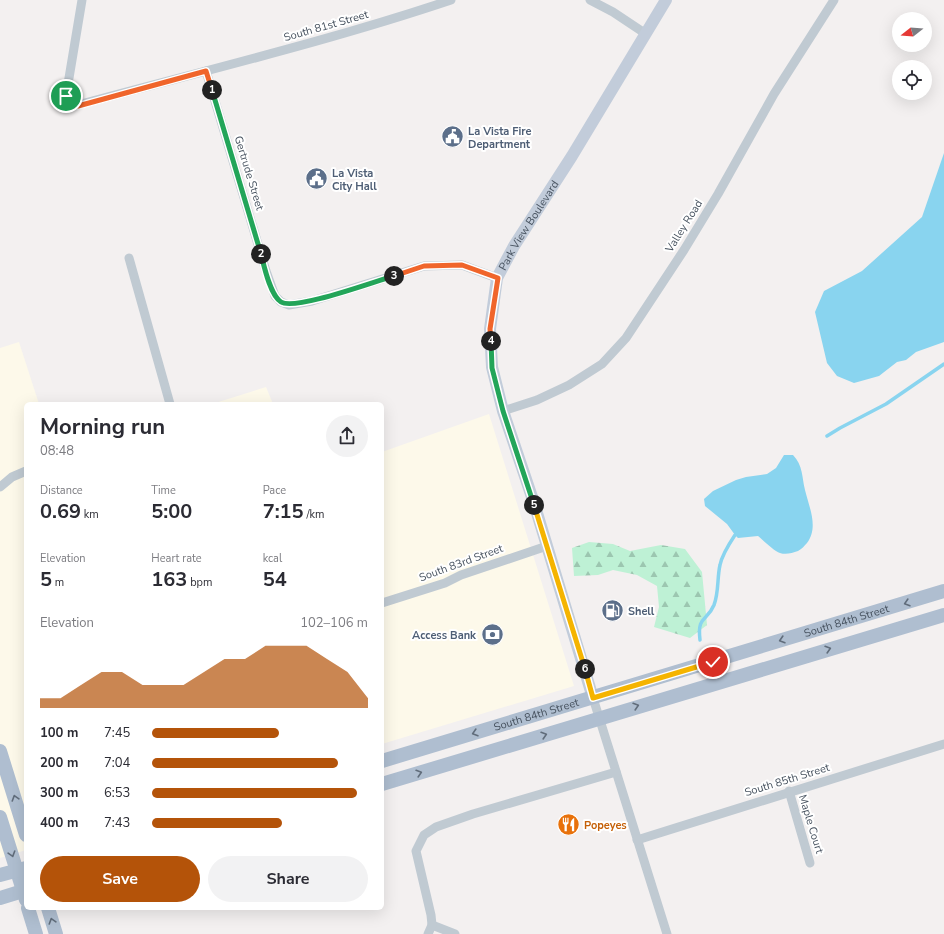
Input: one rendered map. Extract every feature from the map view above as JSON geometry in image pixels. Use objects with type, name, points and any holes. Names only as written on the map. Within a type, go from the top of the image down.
[{"type":"main road","name":"South 84th Street","points":[[384,760],[944,591]]},
{"type":"main road","name":"South 84th Street","points":[[384,783],[944,615]]},
{"type":"main road","points":[[0,751],[24,829]]},
{"type":"main road","points":[[0,817],[21,869],[24,888]]},
{"type":"main road","points":[[0,875],[21,869]]},
{"type":"main road","points":[[0,898],[24,894]]},
{"type":"main road","points":[[29,910],[36,934]]},
{"type":"main road","points":[[49,910],[56,934]]},
{"type":"street","points":[[82,0],[66,96],[68,103],[78,106],[206,71]]},
{"type":"street","name":"South 81st Street","points":[[206,71],[296,48],[451,0]]},
{"type":"street","points":[[590,0],[613,12],[646,34]]},
{"type":"street","name":"Park View Boulevard","points":[[666,0],[572,156],[514,246],[498,278],[490,329],[492,368],[503,411],[547,546],[667,934]]},
{"type":"street","name":"Valley Road","points":[[503,411],[537,400],[568,385],[602,364],[626,338],[684,250],[718,194],[774,94],[834,0]]},
{"type":"street","name":"Gertrude Street","points":[[206,71],[266,272],[275,296],[281,302],[289,305],[312,301],[424,266],[462,265],[498,278]]},
{"type":"street","points":[[129,258],[169,402]]},
{"type":"street","points":[[0,487],[12,477],[24,472]]},
{"type":"street","name":"South 83rd Street","points":[[384,602],[445,583],[461,575],[547,546]]},
{"type":"street","name":"South 85th Street","points":[[637,840],[944,744]]},
{"type":"street","points":[[455,934],[430,930],[431,915],[416,851],[424,835],[436,827],[473,814],[616,772]]},
{"type":"street","name":"Maple Court","points":[[789,792],[810,863]]},
{"type":"shaded area","points":[[19,342],[38,402],[24,402],[24,851],[0,858],[0,348]]},
{"type":"shaded area","points":[[266,387],[272,402],[218,402]]},
{"type":"shaded area","points":[[489,414],[574,686],[384,743],[384,451]]},
{"type":"green space","points":[[589,542],[613,544],[630,551],[661,545],[685,549],[702,572],[707,625],[690,638],[654,627],[659,607],[657,586],[637,575],[613,570],[598,575],[574,576],[572,548]]},
{"type":"water","points":[[944,153],[944,342],[916,352],[906,360],[897,362],[879,376],[854,383],[837,376],[827,363],[815,312],[824,291],[862,271],[922,217]]},
{"type":"water","points":[[784,455],[793,455],[799,463],[813,524],[811,537],[807,543],[798,551],[784,554],[775,550],[758,536],[738,538],[727,524],[705,506],[704,499],[713,491],[736,480],[767,474],[776,468]]},
{"type":"waterway","points":[[827,436],[886,404],[944,364]]},
{"type":"waterway","points":[[700,640],[699,632],[701,622],[711,610],[716,600],[721,561],[735,535]]},
{"type":"place","name":"La Vista Fire Department","points":[[453,137]]},
{"type":"place","name":"La Vista City Hall","points":[[317,179]]},
{"type":"place","name":"Shell","points":[[612,611]]},
{"type":"place","name":"Access Bank","points":[[492,635]]},
{"type":"place","name":"Popeyes","points":[[568,825]]},
{"type":"route","points":[[66,96],[68,103],[78,106],[206,71],[266,272],[275,296],[281,302],[289,305],[312,301],[424,266],[462,265],[498,278],[493,301],[490,329],[492,368],[503,411],[534,503],[593,698],[713,662]]}]
